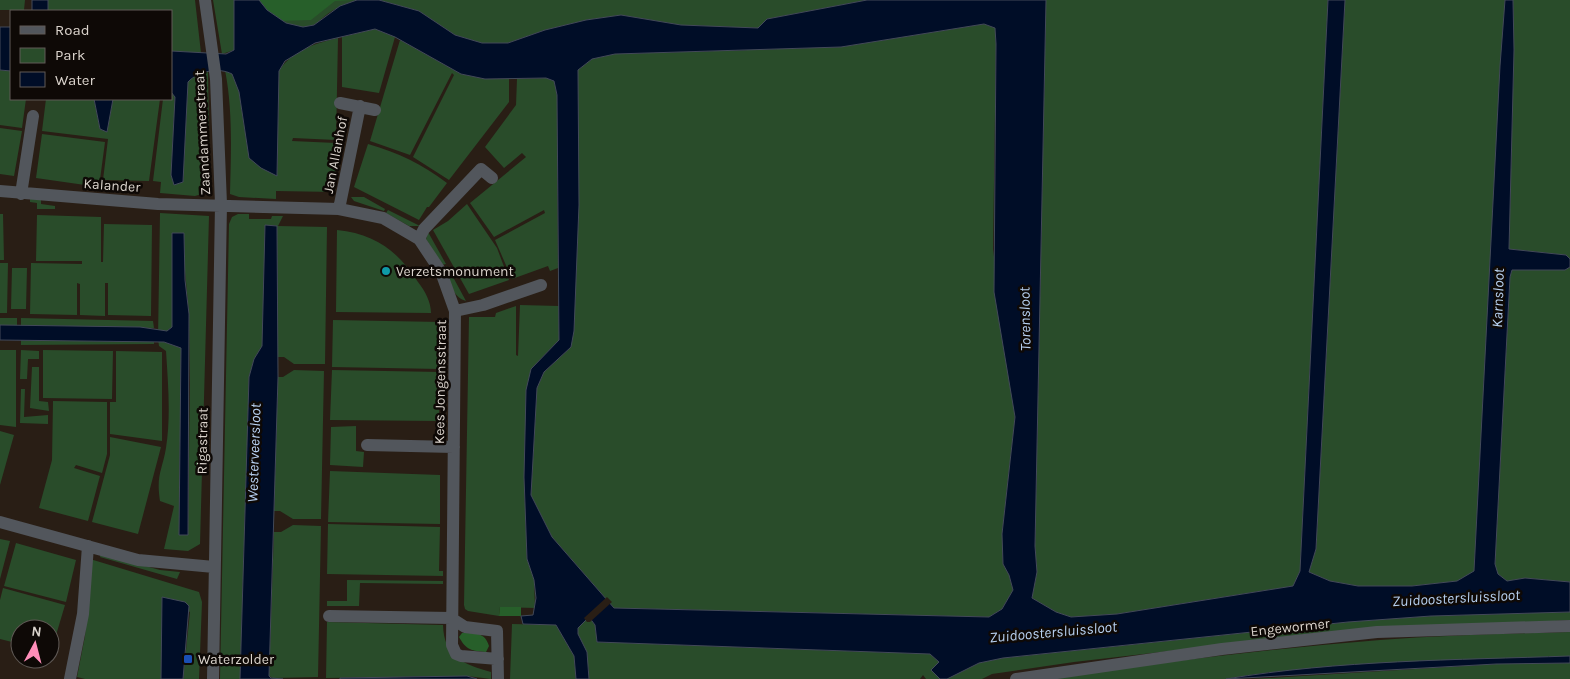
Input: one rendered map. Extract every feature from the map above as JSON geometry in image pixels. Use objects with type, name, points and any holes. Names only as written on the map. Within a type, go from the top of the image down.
[{"type":"street","name":"Zaandammerstraat","points":[[205,0],[216,79],[221,204]]},
{"type":"street","name":"Jan Allanhof","points":[[340,103],[376,110]]},
{"type":"street","name":"Jan Allanhof","points":[[339,209],[360,106]]},
{"type":"street","points":[[21,194],[33,116]]},
{"type":"street","points":[[419,239],[424,229],[477,164],[492,178]]},
{"type":"street","name":"Kalander","points":[[0,191],[158,204],[221,204]]},
{"type":"street","name":"Kees Jongensstraat","points":[[221,204],[339,209],[383,218],[419,239],[441,272],[455,311],[452,644],[456,654],[466,658],[498,659]]},
{"type":"street","name":"Rigastraat","points":[[214,679],[214,568],[221,204]]},
{"type":"street","points":[[455,311],[483,305],[541,285]]},
{"type":"street","points":[[367,445],[454,447]]},
{"type":"street","points":[[0,522],[138,560],[214,568]]},
{"type":"street","points":[[70,679],[83,614],[88,546]]},
{"type":"street","points":[[329,616],[451,618],[465,627],[497,631],[498,679]]},
{"type":"street","name":"Engewormer","points":[[1016,679],[1203,652],[1377,632],[1570,626]]},
{"type":"green space","points":[[0,0],[25,0],[24,10],[0,10]]},
{"type":"green space","points":[[48,0],[195,0],[201,53],[172,51],[172,10],[48,10]]},
{"type":"green space","points":[[213,0],[234,0],[234,50],[222,54]]},
{"type":"green space","points":[[256,0],[353,0],[335,1],[311,20],[278,21]]},
{"type":"green space","points":[[259,0],[357,0],[332,11],[314,24],[297,27],[276,17]]},
{"type":"green space","points":[[379,0],[867,0],[767,19],[758,28],[681,25],[621,15],[586,20],[545,30],[508,43],[482,43],[455,35],[419,11]]},
{"type":"green space","points":[[1046,0],[1328,0],[1300,571],[1293,586],[1117,614],[1071,617],[1056,612],[1032,598],[1037,572],[1035,546]]},
{"type":"green space","points":[[1345,0],[1505,0],[1474,572],[1457,581],[1412,586],[1358,586],[1330,581],[1309,572],[1316,549]]},
{"type":"green space","points":[[1513,0],[1570,0],[1570,259],[1566,255],[1509,249],[1514,50]]},
{"type":"green space","points":[[984,24],[995,28],[993,249],[1015,417],[1002,534],[1003,564],[1009,575],[1013,590],[1002,609],[989,617],[614,608],[552,537],[531,495],[537,388],[544,372],[571,347],[578,70],[592,59],[615,54],[841,47]]},
{"type":"green space","points":[[375,29],[395,37],[379,93],[342,87],[342,37]]},
{"type":"green space","points":[[338,38],[336,140],[293,138],[292,141],[336,143],[335,192],[276,191],[276,199],[239,197],[230,194],[230,116],[225,70],[232,74],[239,92],[249,157],[277,175],[279,71],[297,53],[321,42]]},
{"type":"green space","points":[[400,40],[461,74],[485,79],[509,79],[509,102],[449,180],[413,157],[454,75],[452,73],[410,155],[370,141]]},
{"type":"green space","points":[[0,70],[10,71],[10,100],[26,100],[22,128],[0,125]]},
{"type":"green space","points":[[208,72],[210,183],[205,193],[195,196],[160,193],[161,182],[153,181],[163,100],[172,100],[172,93],[175,97],[171,175],[174,184],[183,182],[188,82],[194,76]]},
{"type":"green space","points":[[546,78],[554,81],[557,95],[558,268],[550,271],[548,266],[512,279],[495,240],[545,213],[544,210],[494,237],[470,203],[526,157],[522,153],[504,168],[485,147],[516,105],[517,79]]},
{"type":"green space","points":[[46,100],[94,100],[100,129],[107,132],[113,100],[160,100],[149,181],[103,180],[108,139],[42,131]]},
{"type":"green space","points":[[0,128],[22,131],[14,176],[0,174]]},
{"type":"green space","points":[[42,134],[105,142],[99,187],[36,178]]},
{"type":"green space","points":[[368,144],[410,160],[447,183],[419,220],[354,187]]},
{"type":"green space","points":[[351,197],[364,197],[385,209],[384,211],[354,201]]},
{"type":"green space","points":[[30,198],[41,199],[41,204],[55,206],[55,209],[37,209],[37,203],[30,202]]},
{"type":"green space","points":[[467,204],[497,248],[509,280],[469,294],[433,230],[448,221]]},
{"type":"green space","points":[[388,210],[420,226],[409,226],[386,213]]},
{"type":"green space","points":[[160,213],[209,216],[200,544],[188,551],[164,549],[174,506],[160,501],[159,492],[159,479],[168,436],[169,412],[166,351],[159,346]],"holes":[[[184,233],[184,260],[189,314],[188,534],[179,534],[181,348],[164,342],[167,331],[172,327]]]},
{"type":"green space","points":[[0,214],[3,214],[4,260],[0,260]]},
{"type":"green space","points":[[238,214],[249,214],[249,219],[271,219],[272,216],[283,216],[278,226],[327,227],[325,364],[294,364],[284,357],[277,357],[277,226],[266,225],[262,346],[254,359],[249,377],[240,679],[220,679],[229,224],[232,217]]},
{"type":"green space","points":[[37,215],[101,217],[101,262],[103,262],[104,224],[152,225],[151,316],[108,315],[108,283],[105,283],[105,316],[80,315],[80,284],[77,283],[77,315],[30,314],[31,263],[82,264],[82,261],[36,261]]},
{"type":"green space","points":[[337,230],[363,235],[384,245],[402,261],[423,289],[429,301],[431,313],[336,312]]},
{"type":"green space","points":[[428,232],[446,264],[442,265],[426,239]]},
{"type":"green space","points":[[0,263],[8,263],[7,313],[0,313]]},
{"type":"green space","points":[[447,266],[466,301],[454,292],[444,268]]},
{"type":"green space","points":[[1570,267],[1570,582],[1525,578],[1507,581],[1497,574],[1495,564],[1510,277],[1512,270],[1565,270]]},
{"type":"green space","points":[[12,268],[27,268],[26,309],[11,309]]},
{"type":"green space","points":[[520,305],[559,306],[559,340],[531,369],[524,477],[527,559],[534,580],[535,608],[500,607],[499,616],[468,611],[464,605],[469,317],[495,317],[496,313],[516,306],[516,355],[518,356]]},
{"type":"green space","points":[[0,318],[17,318],[17,326],[0,325]]},
{"type":"green space","points":[[21,318],[153,321],[154,328],[21,326]]},
{"type":"green space","points":[[333,320],[441,322],[440,369],[332,367]]},
{"type":"green space","points":[[21,340],[154,341],[154,344],[21,345]]},
{"type":"green space","points":[[0,350],[16,350],[16,427],[0,425]]},
{"type":"green space","points":[[21,350],[39,351],[39,359],[28,359],[27,379],[20,379]]},
{"type":"green space","points":[[43,350],[113,351],[112,399],[43,398]]},
{"type":"green space","points":[[116,351],[162,352],[162,441],[110,434],[110,402],[116,402]]},
{"type":"green space","points":[[32,367],[39,367],[39,401],[48,402],[49,411],[30,408]]},
{"type":"green space","points":[[294,370],[324,371],[321,519],[293,519],[280,511],[274,511],[278,377],[283,377]]},
{"type":"green space","points":[[332,370],[440,372],[439,421],[330,420]]},
{"type":"green space","points":[[21,389],[25,389],[24,417],[48,415],[48,424],[20,423]]},
{"type":"green space","points":[[53,401],[107,402],[107,454],[102,473],[76,465],[74,468],[100,476],[88,521],[39,508],[52,460]]},
{"type":"green space","points":[[356,426],[356,451],[364,452],[363,467],[330,465],[331,427]]},
{"type":"green space","points":[[0,431],[14,435],[0,485]]},
{"type":"green space","points":[[110,437],[161,447],[138,534],[92,522],[110,455]]},
{"type":"green space","points":[[330,471],[440,475],[440,524],[328,522]]},
{"type":"green space","points":[[328,524],[440,527],[439,571],[443,571],[443,576],[327,574]]},
{"type":"green space","points":[[293,525],[321,526],[318,677],[273,678],[269,676],[274,532],[281,532]]},
{"type":"green space","points":[[0,539],[10,541],[0,579]]},
{"type":"green space","points":[[16,543],[76,560],[66,602],[4,586]]},
{"type":"green space","points":[[101,554],[160,570],[180,572],[177,579],[100,557]]},
{"type":"green space","points":[[90,559],[199,592],[202,602],[199,679],[183,679],[190,612],[163,598],[161,679],[85,679],[77,677],[85,636]]},
{"type":"green space","points":[[347,580],[443,581],[443,584],[360,583],[359,606],[327,606],[327,601],[347,601]]},
{"type":"green space","points":[[3,588],[65,605],[60,622],[60,619],[10,619],[10,642],[0,639],[0,600]]},
{"type":"green space","points":[[500,607],[521,607],[521,616],[499,616]]},
{"type":"green space","points":[[1570,612],[1570,620],[1292,637],[1074,662],[992,674],[982,679],[947,679],[979,663],[1003,658],[1348,622],[1431,616]]},
{"type":"green space","points":[[589,617],[595,625],[597,642],[930,654],[939,662],[932,670],[940,679],[926,679],[923,675],[920,679],[589,679],[589,670],[578,634],[578,628]]},
{"type":"green space","points":[[327,622],[443,625],[444,636],[451,652],[457,658],[472,666],[491,672],[491,679],[467,676],[326,678]]},
{"type":"green space","points":[[512,624],[556,625],[574,656],[576,679],[510,679]]},
{"type":"green space","points":[[1570,632],[1570,656],[1336,666],[1226,679],[1041,679],[1210,657],[1380,640]]},
{"type":"green space","points":[[462,633],[475,633],[485,638],[489,646],[486,652],[467,647],[459,637]]},
{"type":"green space","points":[[1570,663],[1570,679],[1252,679],[1496,664]]},
{"type":"water","points":[[32,0],[48,0],[48,10],[32,10]]},
{"type":"water","points":[[234,0],[259,0],[267,10],[286,23],[303,27],[314,25],[340,6],[357,0],[379,0],[419,11],[455,35],[482,43],[508,43],[545,30],[586,20],[621,15],[681,25],[758,28],[767,19],[867,0],[1046,0],[1035,546],[1037,572],[1032,598],[1056,612],[1071,617],[1117,614],[1293,586],[1300,571],[1328,0],[1345,0],[1316,549],[1309,572],[1330,581],[1358,586],[1412,586],[1457,581],[1474,571],[1500,66],[1505,0],[1513,0],[1514,50],[1509,249],[1566,255],[1570,259],[1570,267],[1565,270],[1512,270],[1510,277],[1495,564],[1498,574],[1507,581],[1525,578],[1570,582],[1570,612],[1431,616],[1348,622],[1003,658],[979,663],[947,679],[940,679],[931,670],[939,662],[930,654],[597,642],[595,625],[589,617],[578,628],[578,634],[587,652],[589,679],[576,679],[574,656],[556,625],[523,624],[521,616],[533,615],[536,598],[534,580],[527,559],[524,477],[526,390],[531,369],[559,340],[557,95],[554,81],[546,78],[485,79],[461,74],[395,37],[375,29],[315,43],[285,61],[279,71],[277,176],[261,168],[249,158],[239,92],[232,74],[221,71],[209,71],[197,75],[188,82],[183,182],[174,185],[171,175],[175,97],[172,93],[172,51],[226,54],[234,50]],"holes":[[[984,24],[995,28],[994,292],[1015,417],[1002,534],[1003,564],[1009,575],[1013,590],[1002,609],[989,617],[614,608],[552,537],[531,495],[537,388],[544,372],[571,347],[574,331],[579,205],[578,70],[592,59],[615,54],[841,47]]]},
{"type":"water","points":[[0,27],[10,27],[10,71],[0,70]]},
{"type":"water","points":[[94,100],[113,100],[107,132],[100,129]]},
{"type":"water","name":"Westerveersloot","points":[[265,225],[277,226],[278,377],[269,676],[271,678],[283,679],[240,679],[249,377],[254,359],[262,346]]},
{"type":"water","points":[[172,233],[184,233],[185,280],[189,314],[188,535],[179,535],[181,348],[164,342],[0,340],[0,325],[140,327],[167,331],[172,327]]},
{"type":"water","points":[[162,597],[185,602],[189,606],[183,679],[161,679]]},
{"type":"water","points":[[1570,656],[1570,663],[1496,664],[1226,679],[1354,664]]},
{"type":"water","points":[[467,676],[477,679],[340,679],[340,678]]},
{"type":"pier","points":[[607,597],[612,602],[590,622],[587,622],[584,618]]},
{"type":"place","name":"Verzetsmonument","points":[[386,271]]},
{"type":"place","name":"Waterzolder","points":[[188,659]]},
{"type":"water label","name":"Karnsloot","points":[[1498,298]]},
{"type":"water label","name":"Torensloot","points":[[1025,319]]},
{"type":"water label","name":"Zuidoostersluissloot","points":[[1456,598]]},
{"type":"water label","name":"Zuidoostersluissloot","points":[[1053,632]]}]
